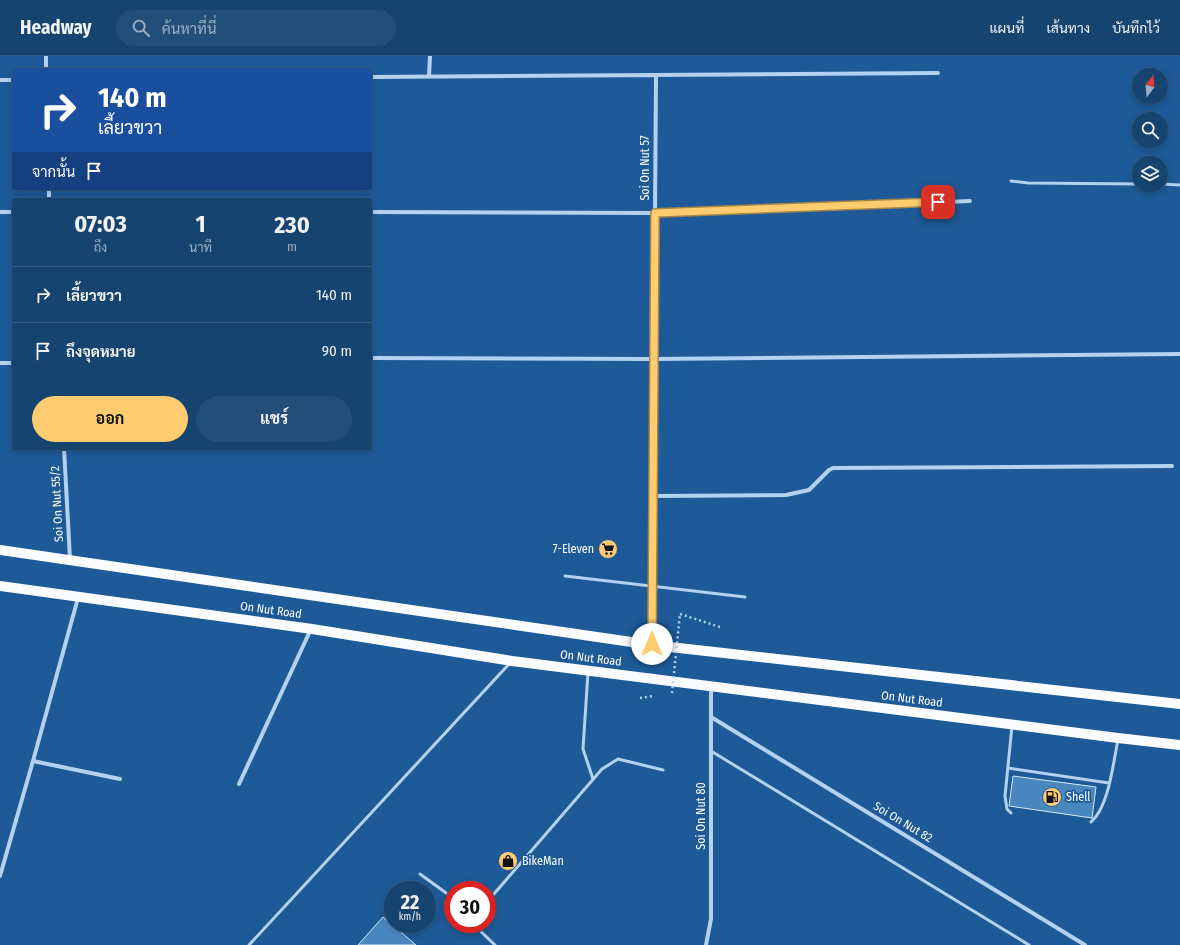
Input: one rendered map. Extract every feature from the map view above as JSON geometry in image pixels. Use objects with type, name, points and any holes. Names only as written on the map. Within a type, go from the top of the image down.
[{"type":"main road","name":"On Nut Road","points":[[0,550],[652,644],[1180,704]]},
{"type":"main road","name":"On Nut Road","points":[[0,586],[78,595],[312,629],[512,661],[1180,745]]},
{"type":"street","points":[[46,56],[46,68]]},
{"type":"street","points":[[429,76],[430,56]]},
{"type":"street","points":[[372,76],[938,73]]},
{"type":"street","name":"Soi On Nut 57","points":[[652,644],[656,74]]},
{"type":"street","points":[[0,80],[12,80]]},
{"type":"street","points":[[372,212],[655,213],[970,201]]},
{"type":"street","points":[[0,212],[12,212]]},
{"type":"street","points":[[372,358],[654,359],[1180,354]]},
{"type":"street","points":[[0,363],[12,363]]},
{"type":"street","name":"Soi On Nut 55/2","points":[[64,450],[70,559]]},
{"type":"street","points":[[653,496],[792,494],[809,490],[829,470],[833,468],[1172,466]]},
{"type":"street","points":[[0,876],[78,595]]},
{"type":"street","points":[[239,784],[312,629]]},
{"type":"street","name":"Soi On Nut 80","points":[[706,945],[712,919],[710,751],[711,687]]},
{"type":"street","name":"Soi On Nut 82","points":[[711,717],[1085,945]]},
{"type":"street","points":[[33,761],[120,779]]},
{"type":"lane","points":[[1011,181],[1028,183],[1132,184]]},
{"type":"lane","points":[[1168,184],[1180,185]]},
{"type":"lane","points":[[565,576],[653,585],[745,597]]},
{"type":"lane","points":[[248,945],[512,661]]},
{"type":"lane","points":[[588,670],[583,749],[593,780]]},
{"type":"lane","points":[[1011,813],[1005,804],[1012,724]]},
{"type":"lane","points":[[1091,822],[1097,818],[1102,809],[1118,738]]},
{"type":"lane","points":[[710,751],[1029,945]]},
{"type":"lane","points":[[496,892],[602,769],[618,759],[663,770]]},
{"type":"lane","points":[[1008,768],[1109,783]]},
{"type":"lane","points":[[420,874],[444,891]]},
{"type":"lane","points":[[483,933],[496,945]]},
{"type":"path","points":[[672,693],[680,614],[720,627]]},
{"type":"building","name":"Shell","points":[[1013,776],[1096,787],[1092,818],[1009,806]]},
{"type":"building","points":[[383,917],[384,933],[402,933],[416,945],[358,945]]},
{"type":"place","name":"7-Eleven","points":[[608,549]]},
{"type":"place","name":"Shell","points":[[1052,797]]},
{"type":"place","name":"BikeMan","points":[[508,861]]},
{"type":"route","points":[[652,644],[655,213],[938,202]]}]
